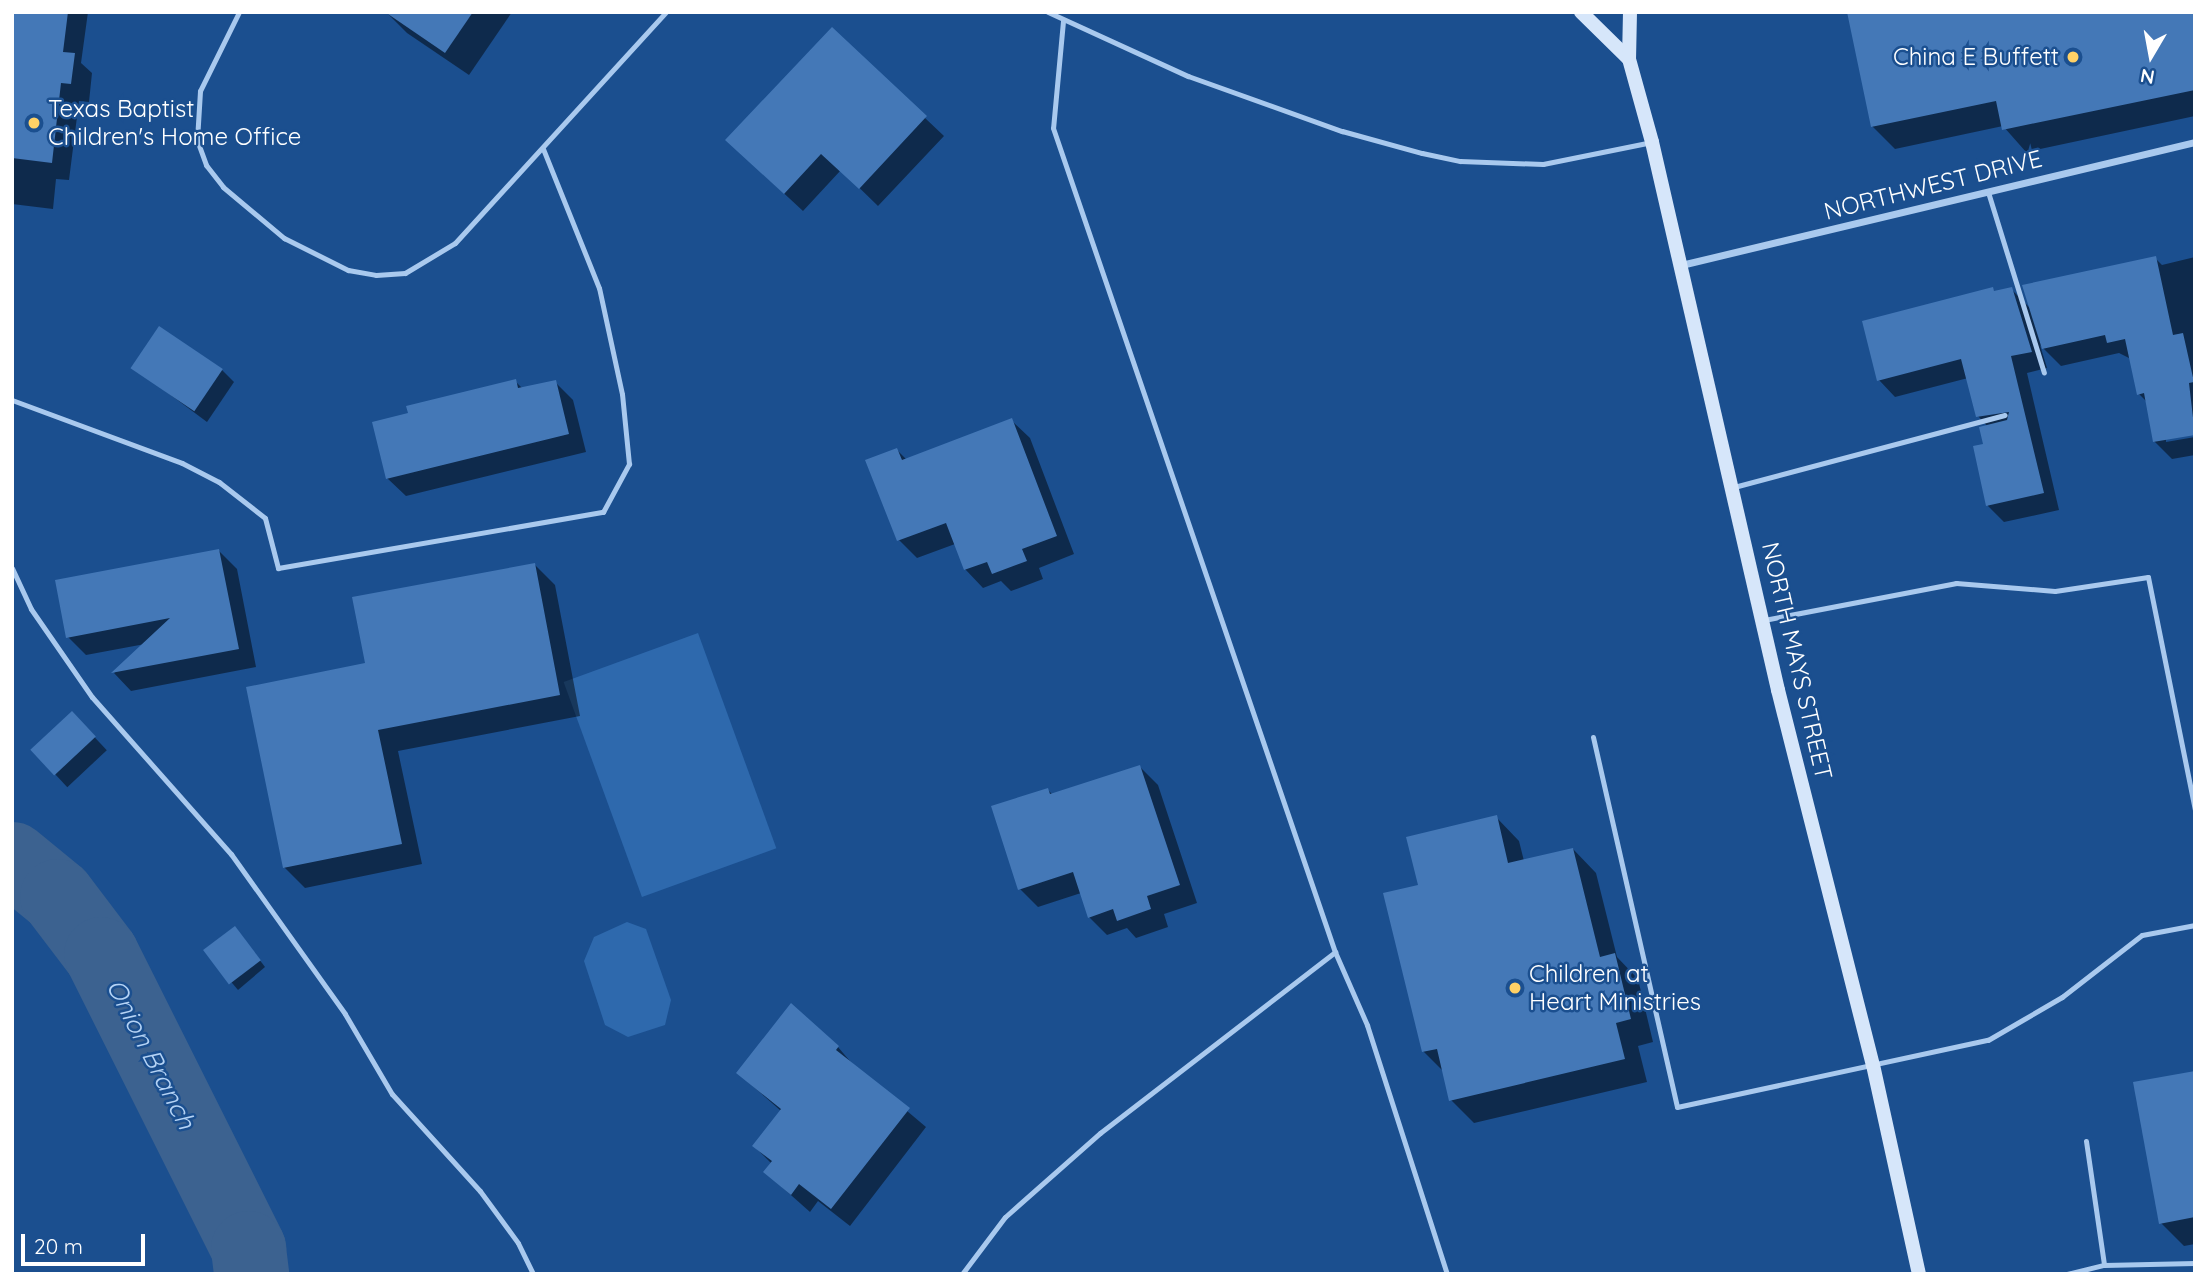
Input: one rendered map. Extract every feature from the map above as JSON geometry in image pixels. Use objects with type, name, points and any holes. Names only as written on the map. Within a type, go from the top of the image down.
[{"type":"main road","points":[[1581,12],[1629,59]]},
{"type":"main road","name":"NORTH MAYS STREET","points":[[1630,12],[1629,59],[1652,142],[1764,620],[1873,1065],[1919,1274]]},
{"type":"street","name":"NORTHWEST DRIVE","points":[[1681,265],[2195,142]]},
{"type":"lane","points":[[239,12],[200,91],[197,140],[206,164],[223,187],[284,238],[317,257],[376,275],[405,273],[455,243],[666,12]]},
{"type":"lane","points":[[1048,12],[1188,76],[1329,126],[1460,162],[1543,164],[1652,142]]},
{"type":"lane","points":[[1063,21],[1053,128],[1335,951],[1367,1025],[1447,1274]]},
{"type":"lane","points":[[12,400],[182,463],[219,482],[265,518],[278,568],[603,512],[629,464],[622,394],[600,288],[543,149]]},
{"type":"lane","points":[[1988,192],[2044,373]]},
{"type":"lane","points":[[1733,487],[2005,415]]},
{"type":"lane","points":[[12,568],[31,609],[92,697],[231,855],[345,1014],[392,1094],[480,1191],[518,1243],[533,1274]]},
{"type":"lane","points":[[1764,620],[1956,583],[2055,591],[2148,577],[2195,811]]},
{"type":"lane","points":[[1592,737],[1677,1107],[1988,1040],[2062,997],[2142,935],[2195,925]]},
{"type":"lane","points":[[962,1274],[1005,1217],[1100,1133],[1335,951]]},
{"type":"lane","points":[[2086,1141],[2105,1265]]},
{"type":"lane","points":[[2067,1274],[2105,1265],[2195,1263]]},
{"type":"shaded area","points":[[698,633],[776,848],[642,897],[564,682]]},
{"type":"shaded area","points":[[627,922],[646,929],[671,1000],[665,1025],[628,1037],[605,1025],[584,961],[594,937]]},
{"type":"building","name":"Texas Baptist Children's Home Office","points":[[12,12],[68,12],[63,52],[75,53],[71,84],[61,83],[52,163],[12,158]]},
{"type":"building","points":[[385,12],[473,12],[445,53]]},
{"type":"building","points":[[1847,12],[2195,12],[2195,90],[2002,130],[1996,101],[1871,127]]},
{"type":"building","points":[[832,27],[927,116],[859,189],[821,154],[784,194],[725,140]]},
{"type":"building","points":[[2156,256],[2173,335],[2183,333],[2194,382],[2189,383],[2195,435],[2153,442],[2144,393],[2137,395],[2125,339],[2107,343],[2105,335],[2042,349],[2022,285]]},
{"type":"building","points":[[1993,287],[1994,291],[2012,287],[2032,352],[2011,356],[2044,493],[1986,506],[1973,446],[1983,444],[1979,427],[2007,420],[2009,412],[1976,417],[1961,359],[1877,381],[1862,321]]},
{"type":"building","points":[[159,326],[223,369],[194,411],[130,368]]},
{"type":"building","points":[[516,379],[518,388],[556,380],[569,434],[386,479],[372,422],[408,413],[406,406]]},
{"type":"building","points":[[1012,418],[1057,536],[1022,549],[1027,561],[992,574],[987,562],[964,570],[946,523],[897,541],[865,460],[897,448],[902,460]]},
{"type":"building","points":[[219,549],[239,649],[111,673],[170,618],[66,638],[55,580]]},
{"type":"building","points":[[535,563],[560,695],[378,730],[402,844],[283,868],[246,687],[365,663],[352,597]]},
{"type":"building","points":[[72,711],[96,737],[54,775],[30,750]]},
{"type":"building","points":[[1140,765],[1180,885],[1147,896],[1151,909],[1117,921],[1113,909],[1088,918],[1073,872],[1018,890],[991,806],[1048,788],[1050,794]]},
{"type":"building","name":"Children at Heart Ministries","points":[[1497,815],[1508,863],[1573,848],[1600,957],[1615,953],[1631,1019],[1616,1023],[1625,1059],[1449,1101],[1437,1049],[1422,1052],[1383,893],[1418,885],[1406,837]]},
{"type":"building","points":[[235,926],[261,960],[229,984],[203,950]]},
{"type":"building","points":[[791,1003],[839,1046],[836,1050],[910,1108],[831,1209],[799,1184],[791,1195],[763,1172],[772,1161],[752,1146],[781,1109],[736,1073]]},
{"type":"building","points":[[2195,1071],[2195,1217],[2159,1224],[2133,1082]]},
{"type":"waterway","name":"Onion Branch","points":[[12,859],[57,896],[101,954],[248,1248],[251,1274]]},
{"type":"place","name":"China E Buffett","points":[[2073,57]]},
{"type":"place","name":"Texas Baptist Children's Home Office","points":[[34,123]]},
{"type":"place","name":"Children at Heart Ministries","points":[[1515,988]]}]
